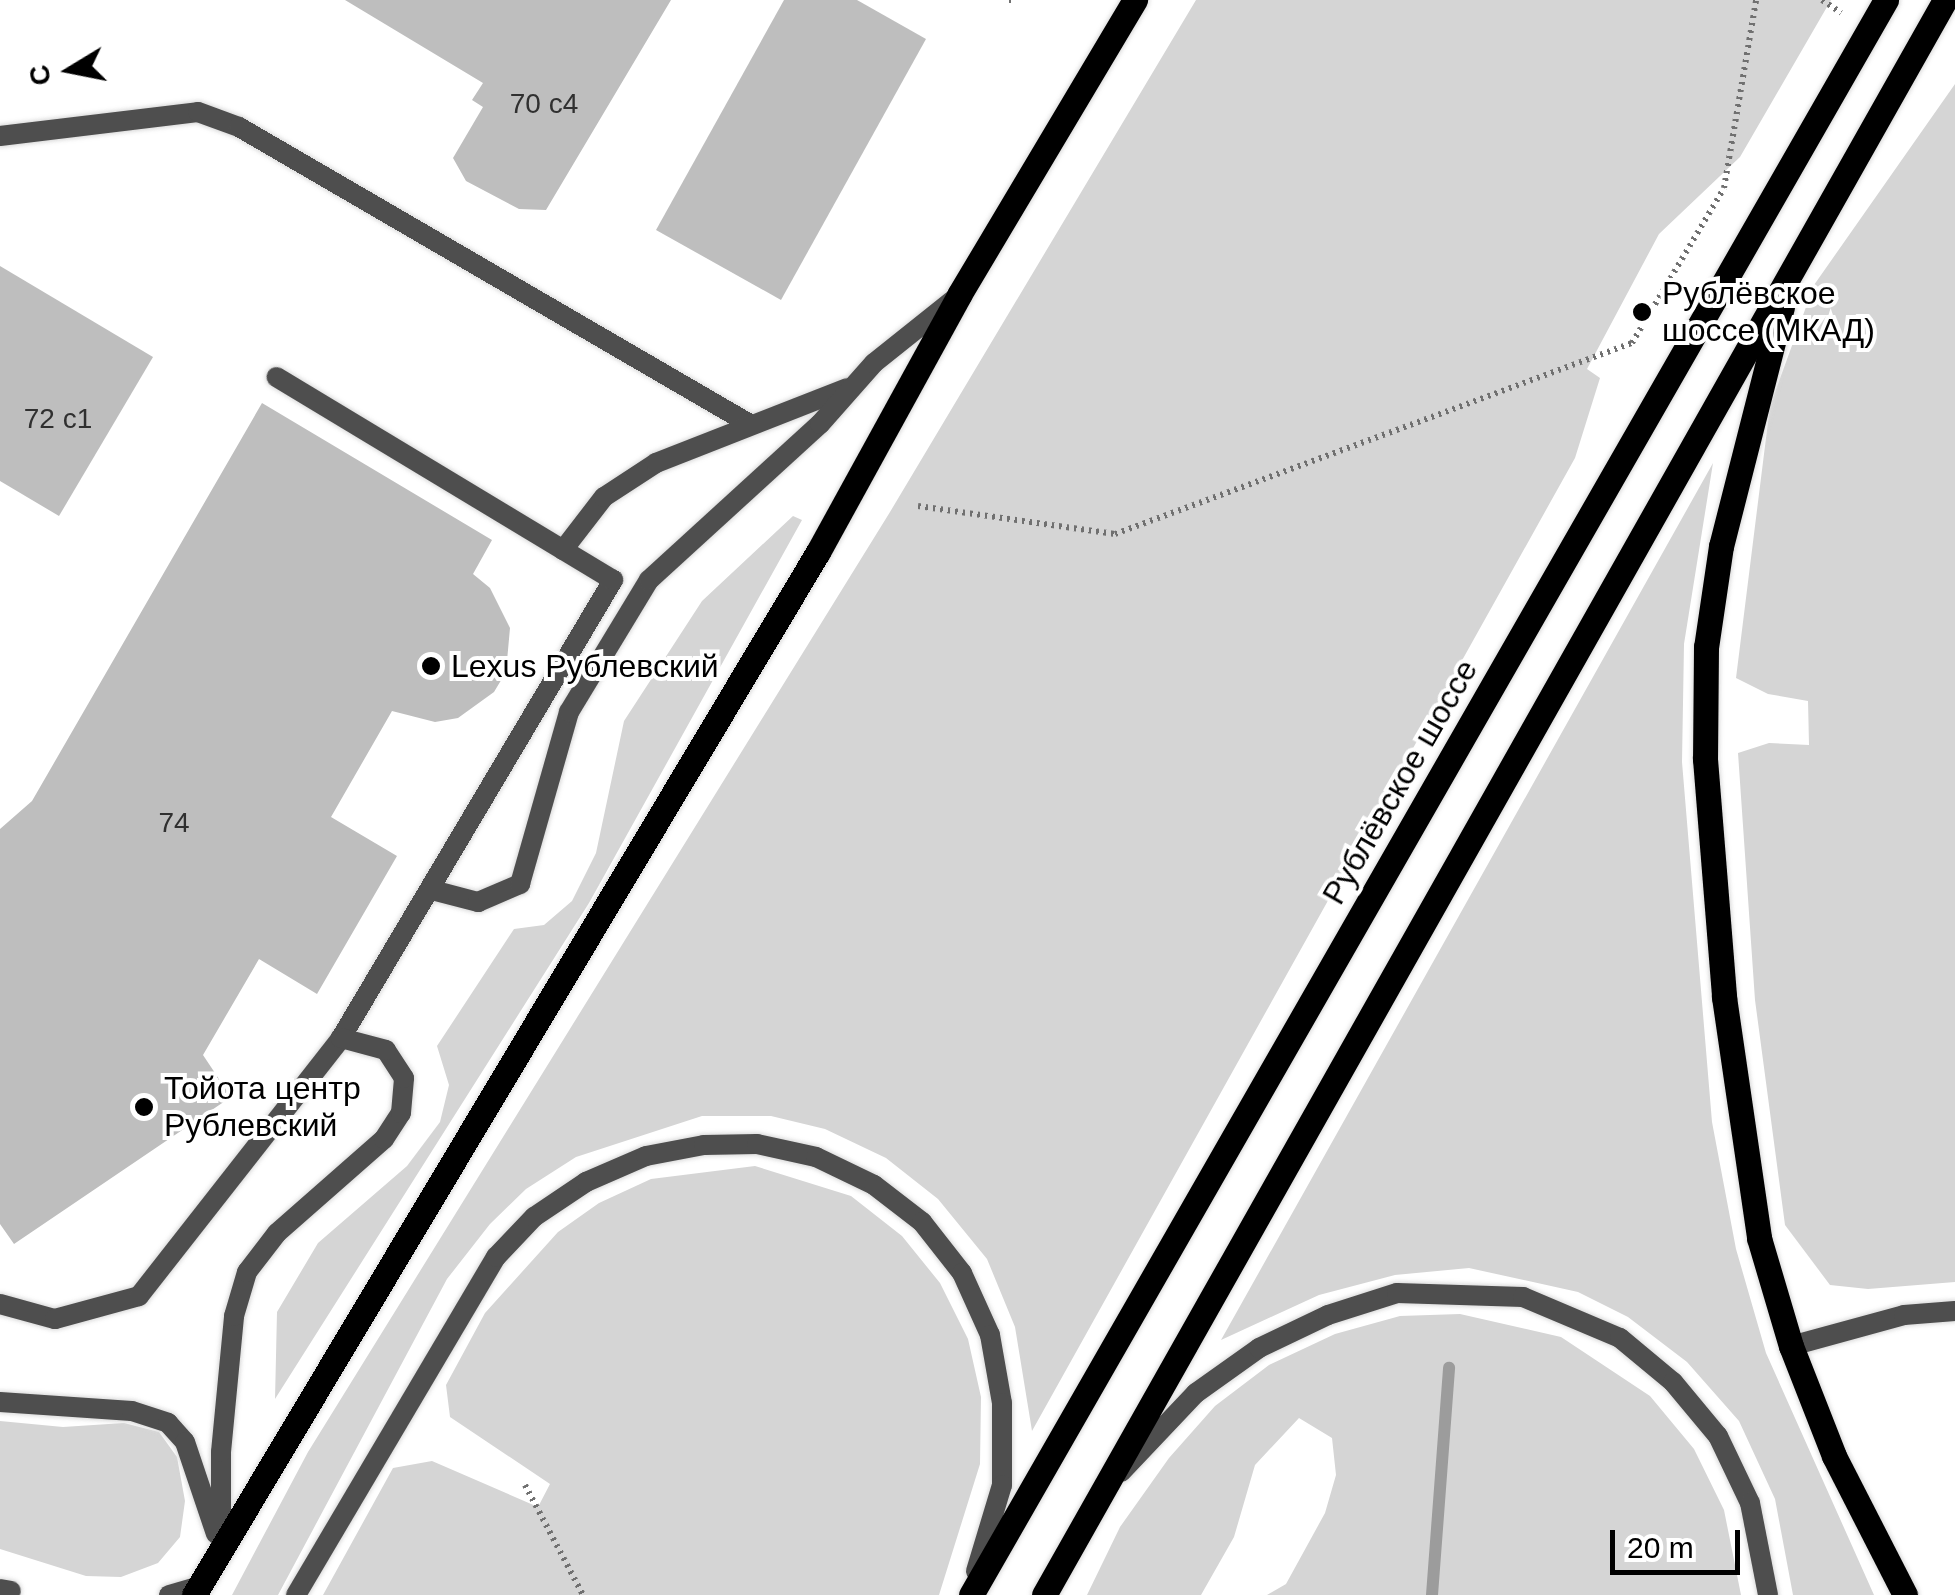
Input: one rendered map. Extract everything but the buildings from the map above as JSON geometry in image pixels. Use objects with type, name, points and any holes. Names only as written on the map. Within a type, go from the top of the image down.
[{"type":"main road","points":[[197,1591],[818,552],[959,296],[1135,0]]},
{"type":"main road","name":"Рублёвское шоссе","points":[[970,1595],[1886,0]]},
{"type":"main road","points":[[1044,1595],[1796,259],[1946,0]]},
{"type":"main road","points":[[1796,259],[1754,395],[1706,648],[1706,759],[1736,1114],[1759,1238],[1790,1346],[1834,1456],[1905,1595]]},
{"type":"street","points":[[0,136],[198,112],[239,127],[748,423]]},
{"type":"street","points":[[432,890],[478,902],[520,884],[569,712],[599,654],[649,580],[820,424],[853,384],[959,296]]},
{"type":"street","points":[[0,1304],[55,1319],[139,1296],[342,1038],[613,580],[278,377]]},
{"type":"street","points":[[563,550],[604,497],[656,463],[853,384]]},
{"type":"street","points":[[222,1550],[223,1432],[234,1316],[247,1272],[276,1233],[384,1139],[401,1113],[404,1078],[386,1050],[342,1038]]},
{"type":"street","points":[[296,1595],[462,1304],[534,1217],[586,1182],[646,1156],[757,1144],[816,1157],[874,1185],[922,1222],[962,1273],[990,1334],[1002,1403],[1002,1485],[970,1595]]},
{"type":"street","points":[[1099,1495],[1196,1394],[1259,1348],[1311,1323],[1397,1293],[1523,1297],[1620,1338],[1673,1382],[1718,1436],[1750,1503],[1768,1595]]},
{"type":"street","points":[[1790,1346],[1904,1315],[1955,1311]]},
{"type":"street","points":[[0,1402],[132,1411],[168,1423],[184,1442],[222,1550]]},
{"type":"street","points":[[169,1595],[197,1591]]},
{"type":"path","points":[[918,506],[1115,534],[1632,343],[1724,188],[1756,0]]},
{"type":"path","points":[[1822,0],[1844,15]]},
{"type":"path","points":[[526,1485],[583,1595]]},
{"type":"shaded area","points":[[1196,0],[1831,0],[1740,157],[1659,234],[1587,369],[1600,378],[1575,458],[1032,1431],[1015,1327],[987,1259],[938,1199],[886,1158],[825,1129],[771,1116],[702,1116],[576,1157],[526,1189],[490,1224],[447,1279],[278,1595],[232,1595],[308,1452],[890,512]]},
{"type":"shaded area","points":[[1955,84],[1955,1282],[1868,1289],[1830,1285],[1785,1225],[1755,1000],[1738,753],[1769,743],[1809,745],[1808,701],[1768,694],[1736,678],[1770,406],[1814,285]]},
{"type":"shaded area","points":[[1713,463],[1684,644],[1682,762],[1712,1122],[1736,1249],[1766,1353],[1874,1595],[1793,1595],[1775,1499],[1739,1421],[1687,1362],[1628,1317],[1578,1292],[1469,1268],[1395,1275],[1319,1295],[1221,1340]]},
{"type":"shaded area","points":[[793,516],[802,520],[589,903],[275,1399],[277,1312],[318,1243],[407,1166],[440,1122],[449,1085],[437,1046],[514,929],[544,925],[572,901],[596,853],[624,721],[702,601]]},
{"type":"shaded area","points":[[755,1166],[851,1196],[902,1236],[940,1283],[968,1339],[981,1397],[980,1464],[939,1595],[323,1595],[393,1468],[432,1461],[538,1507],[550,1484],[450,1417],[446,1385],[485,1313],[558,1232],[599,1203],[651,1179]]},
{"type":"shaded area","points":[[1460,1314],[1561,1337],[1650,1396],[1694,1449],[1724,1510],[1741,1595],[1267,1595],[1286,1584],[1325,1513],[1336,1475],[1332,1438],[1299,1418],[1255,1465],[1234,1537],[1201,1595],[1087,1595],[1120,1527],[1169,1458],[1215,1406],[1269,1365],[1335,1334],[1400,1316]]},
{"type":"shaded area","points":[[0,1421],[63,1427],[124,1423],[159,1432],[177,1457],[185,1501],[180,1537],[158,1563],[121,1577],[86,1576],[0,1549]]},
{"type":"waterway","points":[[1432,1595],[1449,1368]]},
{"type":"place","name":"Рублёвское шоссе (МКАД)","points":[[1642,312]]},
{"type":"place","name":"Lexus Рублевский","points":[[431,666]]},
{"type":"place","name":"Тойота центр Рублевский","points":[[144,1107]]}]
